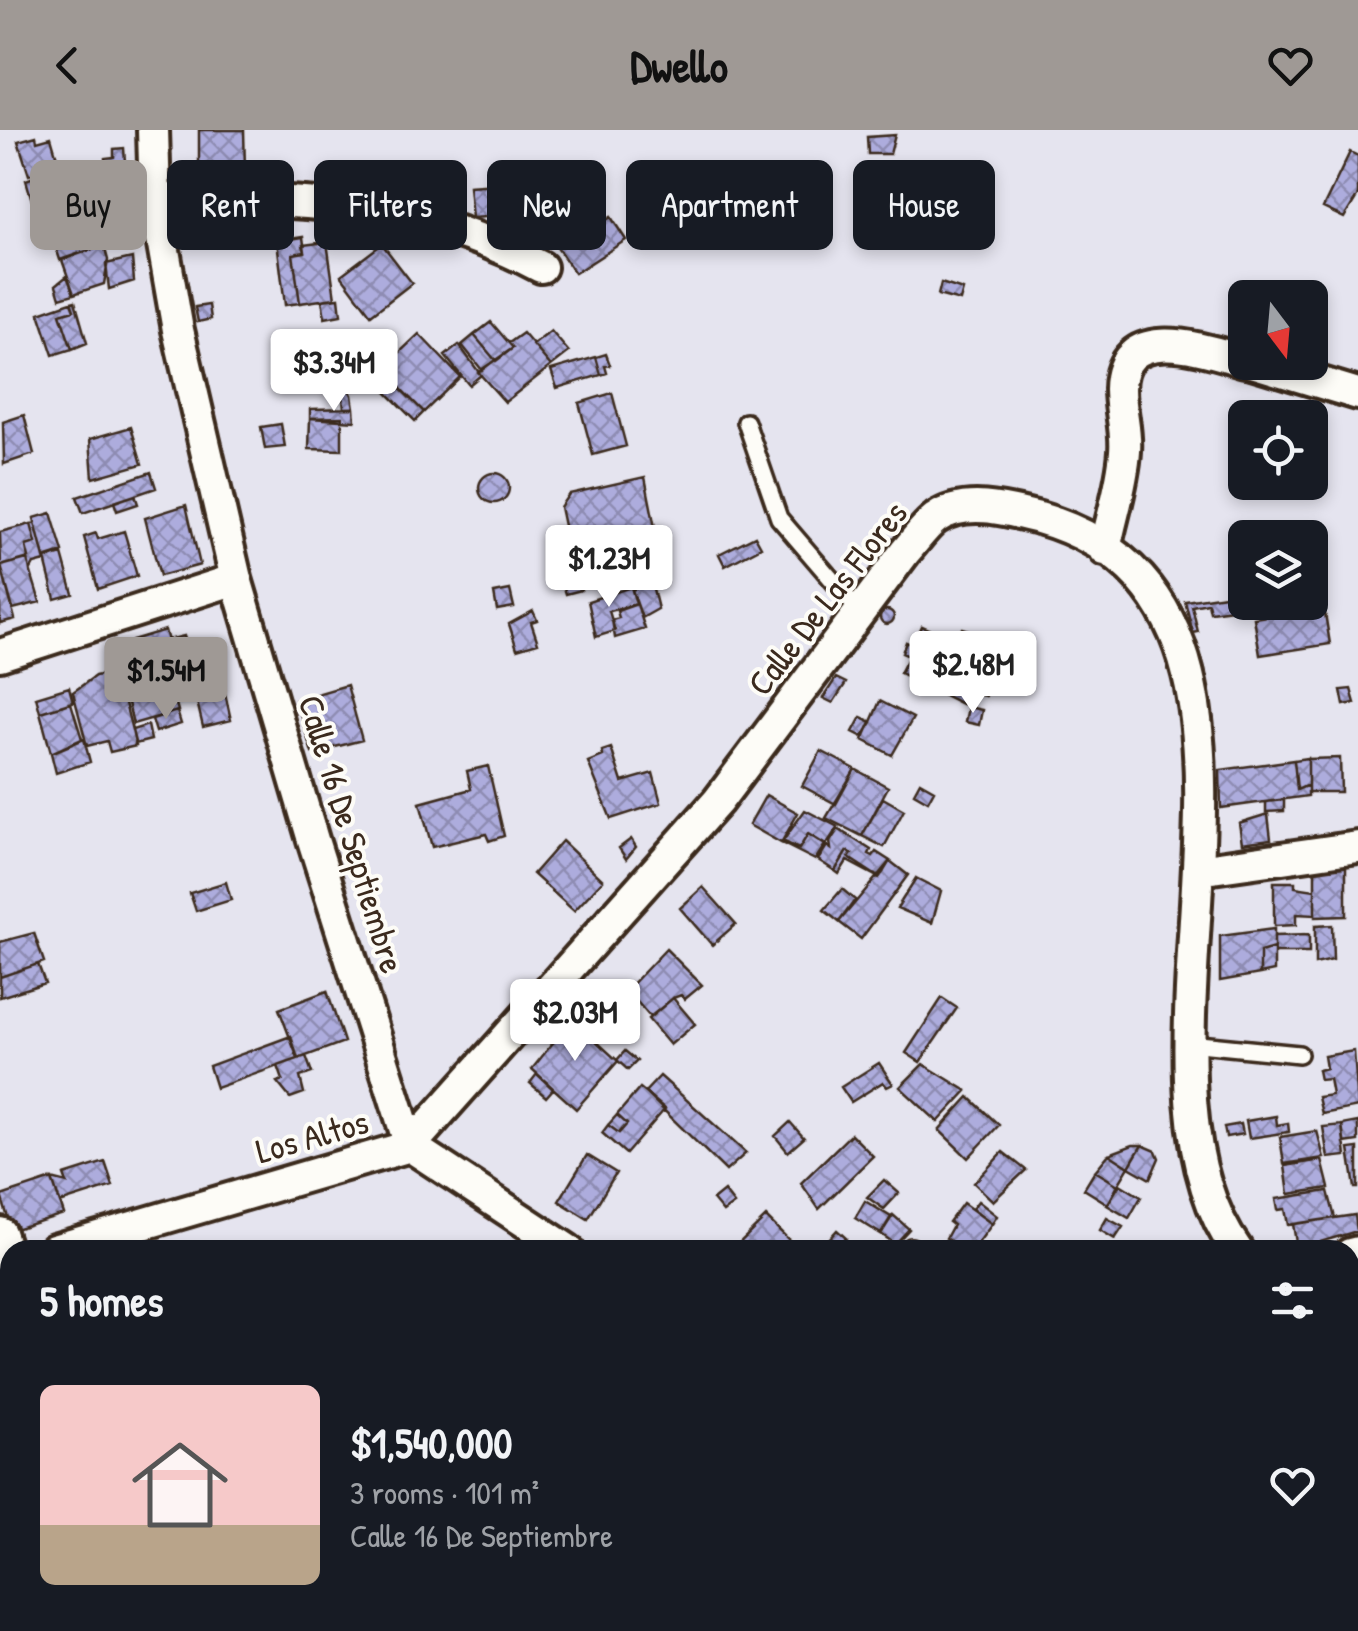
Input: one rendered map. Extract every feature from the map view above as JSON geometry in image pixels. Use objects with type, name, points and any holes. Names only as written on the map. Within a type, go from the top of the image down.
[{"type":"street","name":"Calle 16 De Septiembre","points":[[153,130],[156,199],[178,330],[236,579],[312,840],[410,1146]]},
{"type":"street","points":[[156,199],[357,205],[437,222],[495,242],[541,267]]},
{"type":"street","points":[[1104,550],[1125,451],[1120,386],[1128,359],[1149,345],[1177,342],[1228,356]]},
{"type":"street","points":[[1310,380],[1358,394]]},
{"type":"street","name":"Calle De Las Flores","points":[[410,1146],[718,802],[858,610],[937,517],[978,506],[1069,527],[1104,550],[1150,594],[1174,633],[1196,702],[1198,870],[1189,1042],[1192,1114],[1203,1176],[1218,1224],[1230,1240]]},
{"type":"street","points":[[0,655],[236,579]]},
{"type":"street","points":[[1198,870],[1358,847]]},
{"type":"street","name":"Los Altos","points":[[88,1240],[410,1146],[553,1240]]},
{"type":"lane","points":[[746,422],[779,518],[858,610]]},
{"type":"lane","points":[[1189,1042],[1299,1054]]},
{"type":"building","points":[[199,130],[244,130],[245,160],[199,160]]},
{"type":"building","points":[[895,135],[890,154],[868,154],[867,137]]},
{"type":"building","points":[[51,137],[58,160],[30,160],[29,175],[18,141]]},
{"type":"building","points":[[124,148],[125,160],[105,160],[114,157],[114,149]]},
{"type":"building","points":[[1350,152],[1358,156],[1358,195],[1344,218],[1323,208]]},
{"type":"building","points":[[487,185],[487,217],[472,218],[469,186]]},
{"type":"building","points":[[611,217],[626,240],[575,273],[559,250],[606,250],[606,220]]},
{"type":"building","points":[[303,237],[305,252],[293,254],[300,303],[285,305],[278,250],[294,250],[294,238]]},
{"type":"building","points":[[314,244],[314,250],[328,250],[335,298],[300,303],[293,254],[305,252],[303,245]]},
{"type":"building","points":[[57,250],[89,250],[60,260]]},
{"type":"building","points":[[90,250],[105,250],[108,260],[104,284],[74,294],[62,260]]},
{"type":"building","points":[[374,250],[387,250],[412,283],[371,315],[341,275]]},
{"type":"building","points":[[132,258],[134,281],[109,289],[106,264]]},
{"type":"building","points":[[67,276],[74,294],[60,298],[56,285]]},
{"type":"building","points":[[941,283],[963,290],[960,301],[938,295]]},
{"type":"building","points":[[339,298],[341,315],[325,318],[322,300]]},
{"type":"building","points":[[75,301],[87,343],[72,349],[60,314],[74,310],[71,302]]},
{"type":"building","points":[[71,302],[74,310],[60,314],[72,349],[53,355],[39,313]]},
{"type":"building","points":[[209,305],[211,319],[198,322],[195,307]]},
{"type":"building","points":[[491,322],[513,348],[496,361],[474,335]]},
{"type":"building","points":[[551,331],[569,352],[551,366],[533,345]]},
{"type":"building","points":[[523,333],[551,366],[505,402],[478,372],[513,348],[509,343]]},
{"type":"building","points":[[419,334],[460,377],[424,412],[381,370]]},
{"type":"building","points":[[474,335],[495,360],[482,370],[462,345]]},
{"type":"building","points":[[459,345],[481,375],[469,385],[445,356]]},
{"type":"building","points":[[606,354],[610,365],[605,366],[607,373],[601,375],[596,357]]},
{"type":"building","points":[[596,357],[601,375],[557,388],[551,370]]},
{"type":"building","points":[[384,372],[424,412],[415,421],[374,380]]},
{"type":"building","points":[[348,388],[354,408],[344,408],[342,389]]},
{"type":"building","points":[[612,393],[626,446],[593,455],[579,403]]},
{"type":"building","points":[[354,408],[355,421],[310,418],[310,409]]},
{"type":"building","points":[[24,415],[34,454],[4,464],[3,422]]},
{"type":"building","points":[[342,417],[342,450],[309,449],[310,418]]},
{"type":"building","points":[[281,424],[285,447],[265,449],[261,427]]},
{"type":"building","points":[[131,427],[142,464],[93,478],[90,439]]},
{"type":"building","points":[[151,472],[156,488],[83,513],[77,497]]},
{"type":"building","points":[[494,473],[508,482],[509,488],[500,502],[494,503],[480,494],[479,488],[488,474]]},
{"type":"building","points":[[645,477],[660,553],[633,559],[635,572],[608,577],[607,550],[590,554],[594,568],[574,573],[560,507],[569,494]]},
{"type":"building","points":[[135,495],[138,504],[117,511],[114,502]]},
{"type":"building","points":[[186,505],[200,565],[160,576],[145,518]]},
{"type":"building","points":[[51,513],[63,552],[44,558],[34,518]]},
{"type":"building","points":[[35,523],[45,561],[34,564],[30,571],[26,546],[36,543],[31,524]]},
{"type":"building","points":[[31,524],[36,543],[26,546],[29,558],[1,566],[0,532]]},
{"type":"building","points":[[124,531],[137,576],[98,589],[84,537],[96,533],[98,539]]},
{"type":"building","points":[[755,536],[761,547],[725,566],[719,554]]},
{"type":"building","points":[[607,550],[610,564],[594,568],[590,554]]},
{"type":"building","points":[[62,554],[73,594],[55,599],[45,559]]},
{"type":"building","points":[[27,559],[40,602],[13,609],[1,566]]},
{"type":"building","points":[[0,562],[15,619],[0,623]]},
{"type":"building","points":[[578,576],[581,590],[566,594],[562,581]]},
{"type":"building","points":[[651,581],[658,609],[642,618],[632,590]]},
{"type":"building","points":[[631,587],[636,604],[609,611],[615,631],[596,637],[588,601]]},
{"type":"building","points":[[510,590],[514,607],[497,610],[494,593]]},
{"type":"building","points":[[1228,595],[1228,610],[1210,612],[1208,603],[1192,606],[1198,632],[1193,633],[1185,601]]},
{"type":"building","points":[[637,604],[645,629],[615,638],[612,620],[619,618],[617,611]]},
{"type":"building","points":[[887,610],[894,617],[887,624],[880,617]]},
{"type":"building","points":[[533,611],[537,620],[531,622],[538,643],[517,649],[509,624]]},
{"type":"building","points":[[1254,620],[1326,620],[1330,644],[1260,655]]},
{"type":"building","points":[[922,626],[956,641],[962,628],[978,633],[972,649],[958,644],[957,647],[984,659],[985,696],[969,692],[962,704],[900,673],[909,656],[902,653],[906,642],[913,645]]},
{"type":"building","points":[[165,630],[175,668],[142,678],[132,640]]},
{"type":"building","points":[[184,636],[188,649],[171,654],[168,640]]},
{"type":"building","points":[[219,666],[231,720],[203,727],[190,672]]},
{"type":"building","points":[[117,672],[136,746],[110,752],[107,741],[87,746],[73,692],[95,676]]},
{"type":"building","points":[[836,678],[846,683],[833,703],[823,698]]},
{"type":"building","points":[[170,682],[178,711],[133,724],[125,690]]},
{"type":"building","points":[[347,685],[362,740],[312,753],[296,700]]},
{"type":"building","points":[[69,687],[73,702],[40,712],[36,697]]},
{"type":"building","points":[[1351,689],[1355,703],[1344,705],[1341,690]]},
{"type":"building","points":[[880,701],[913,718],[892,755],[863,740]]},
{"type":"building","points":[[71,703],[82,739],[51,753],[40,712]]},
{"type":"building","points":[[968,707],[982,710],[979,725],[965,722]]},
{"type":"building","points":[[177,711],[181,724],[156,732],[152,719]]},
{"type":"building","points":[[861,717],[872,722],[863,737],[853,732]]},
{"type":"building","points":[[148,725],[151,740],[135,744],[132,730]]},
{"type":"building","points":[[84,739],[90,762],[56,773],[51,753]]},
{"type":"building","points":[[611,748],[622,782],[653,773],[661,803],[611,819],[588,762]]},
{"type":"building","points":[[821,751],[855,769],[836,804],[802,786]]},
{"type":"building","points":[[1308,758],[1308,785],[1297,790],[1294,760]]},
{"type":"building","points":[[1340,758],[1341,792],[1308,792],[1308,759]]},
{"type":"building","points":[[1294,760],[1297,790],[1308,785],[1308,796],[1221,808],[1220,770]]},
{"type":"building","points":[[488,766],[504,836],[489,841],[486,834],[432,847],[420,803],[471,789],[467,771]]},
{"type":"building","points":[[855,769],[888,787],[862,836],[826,818]]},
{"type":"building","points":[[920,782],[934,790],[928,801],[914,793]]},
{"type":"building","points":[[766,795],[798,813],[781,843],[749,825]]},
{"type":"building","points":[[883,798],[904,810],[884,847],[862,836]]},
{"type":"building","points":[[1284,800],[1284,811],[1266,812],[1266,802]]},
{"type":"building","points":[[805,810],[838,827],[826,845],[808,834],[799,849],[783,841]]},
{"type":"building","points":[[1268,814],[1271,839],[1242,843],[1239,823]]},
{"type":"building","points":[[838,829],[871,850],[869,854],[873,856],[876,852],[890,861],[882,874],[875,875],[849,858],[852,854],[847,851],[835,871],[818,860],[827,846],[831,849],[830,842]]},
{"type":"building","points":[[808,834],[825,845],[815,860],[781,843],[799,849]]},
{"type":"building","points":[[631,839],[636,847],[626,859],[619,848]]},
{"type":"building","points":[[562,841],[603,880],[574,911],[533,874]]},
{"type":"building","points":[[847,851],[852,854],[849,858],[875,875],[882,874],[879,878],[847,861],[839,874],[835,871]]},
{"type":"building","points":[[890,861],[908,875],[861,939],[839,922]]},
{"type":"building","points":[[1346,866],[1346,916],[1315,917],[1315,867]]},
{"type":"building","points":[[916,878],[941,891],[932,923],[897,908]]},
{"type":"building","points":[[226,882],[231,900],[196,911],[190,893]]},
{"type":"building","points":[[1274,882],[1295,882],[1295,887],[1315,890],[1315,915],[1296,914],[1296,925],[1274,926]]},
{"type":"building","points":[[703,887],[736,924],[712,945],[680,908]]},
{"type":"building","points":[[842,889],[855,900],[839,922],[824,910]]},
{"type":"building","points":[[1332,925],[1333,960],[1315,964],[1315,926]]},
{"type":"building","points":[[1274,929],[1274,948],[1260,952],[1260,974],[1220,981],[1220,936]]},
{"type":"building","points":[[34,933],[44,962],[0,977],[0,942]]},
{"type":"building","points":[[1309,935],[1309,953],[1274,953],[1274,936]]},
{"type":"building","points":[[1274,948],[1274,971],[1260,974],[1260,952]]},
{"type":"building","points":[[666,949],[702,985],[685,999],[681,995],[673,998],[650,1017],[627,990]]},
{"type":"building","points":[[38,964],[45,983],[0,997],[0,977]]},
{"type":"building","points":[[327,991],[344,1042],[298,1059],[279,1009]]},
{"type":"building","points":[[673,998],[695,1024],[670,1045],[648,1019]]},
{"type":"building","points":[[942,998],[957,1008],[920,1062],[906,1053]]},
{"type":"building","points":[[577,1003],[586,1012],[577,1021],[568,1012]]},
{"type":"building","points":[[572,1019],[618,1061],[576,1109],[532,1069]]},
{"type":"building","points":[[291,1036],[298,1059],[216,1088],[209,1066]]},
{"type":"building","points":[[625,1051],[637,1061],[628,1070],[617,1060]]},
{"type":"building","points":[[1354,1051],[1358,1107],[1322,1114],[1318,1097],[1332,1095],[1329,1079],[1320,1080],[1318,1070],[1326,1068],[1324,1056]]},
{"type":"building","points":[[306,1056],[312,1073],[300,1077],[304,1093],[290,1098],[277,1082],[283,1080],[278,1066]]},
{"type":"building","points":[[879,1063],[893,1084],[887,1087],[883,1082],[851,1102],[841,1087]]},
{"type":"building","points":[[923,1064],[967,1091],[938,1122],[900,1087]]},
{"type":"building","points":[[537,1074],[553,1089],[546,1097],[530,1083]]},
{"type":"building","points":[[660,1076],[746,1153],[726,1171],[645,1092]]},
{"type":"building","points":[[640,1088],[665,1109],[626,1154],[602,1133],[608,1125],[619,1133],[627,1124],[617,1115]]},
{"type":"building","points":[[969,1097],[999,1125],[968,1158],[939,1130]]},
{"type":"building","points":[[617,1115],[627,1124],[619,1133],[608,1125]]},
{"type":"building","points":[[1276,1116],[1277,1125],[1288,1123],[1289,1132],[1249,1138],[1246,1121]]},
{"type":"building","points":[[790,1122],[804,1138],[788,1152],[775,1136]]},
{"type":"building","points":[[1358,1122],[1358,1141],[1344,1143],[1342,1125]]},
{"type":"building","points":[[1241,1124],[1243,1134],[1226,1137],[1224,1127]]},
{"type":"building","points":[[1342,1125],[1346,1156],[1328,1158],[1323,1127]]},
{"type":"building","points":[[1317,1131],[1324,1158],[1284,1164],[1280,1137]]},
{"type":"building","points":[[851,1134],[873,1156],[819,1209],[801,1183]]},
{"type":"building","points":[[1142,1145],[1129,1167],[1109,1154]]},
{"type":"building","points":[[1142,1145],[1156,1151],[1159,1158],[1150,1179],[1129,1167]]},
{"type":"building","points":[[1358,1148],[1358,1188],[1355,1188],[1349,1149]]},
{"type":"building","points":[[1003,1152],[1026,1170],[993,1201],[974,1183]]},
{"type":"building","points":[[1109,1154],[1129,1167],[1118,1185],[1095,1171]]},
{"type":"building","points":[[587,1155],[616,1173],[588,1219],[559,1201]]},
{"type":"building","points":[[1322,1160],[1329,1188],[1289,1194],[1285,1166]]},
{"type":"building","points":[[105,1162],[113,1186],[60,1203],[52,1179],[67,1183],[64,1175]]},
{"type":"building","points":[[1095,1171],[1118,1185],[1108,1204],[1084,1189]]},
{"type":"building","points":[[52,1179],[64,1214],[12,1230],[1,1196]]},
{"type":"building","points":[[884,1180],[899,1193],[884,1209],[867,1197]]},
{"type":"building","points":[[1120,1184],[1141,1197],[1129,1218],[1107,1205]]},
{"type":"building","points":[[724,1191],[734,1204],[723,1212],[713,1200]]},
{"type":"building","points":[[1328,1191],[1335,1218],[1288,1225],[1285,1209],[1278,1210],[1276,1199]]},
{"type":"building","points":[[865,1201],[891,1217],[881,1234],[855,1218]]},
{"type":"building","points":[[978,1201],[997,1216],[992,1224],[972,1209]]},
{"type":"building","points":[[963,1203],[992,1224],[980,1240],[949,1240],[946,1238],[953,1225],[949,1222]]},
{"type":"building","points":[[893,1215],[909,1229],[899,1240],[881,1234]]},
{"type":"building","points":[[1355,1215],[1357,1231],[1327,1240],[1296,1240],[1293,1224]]},
{"type":"building","points":[[766,1217],[789,1240],[742,1240]]},
{"type":"building","points":[[1107,1218],[1123,1227],[1115,1239],[1100,1230]]},
{"type":"building","points":[[837,1230],[846,1238],[844,1240],[828,1240]]}]
